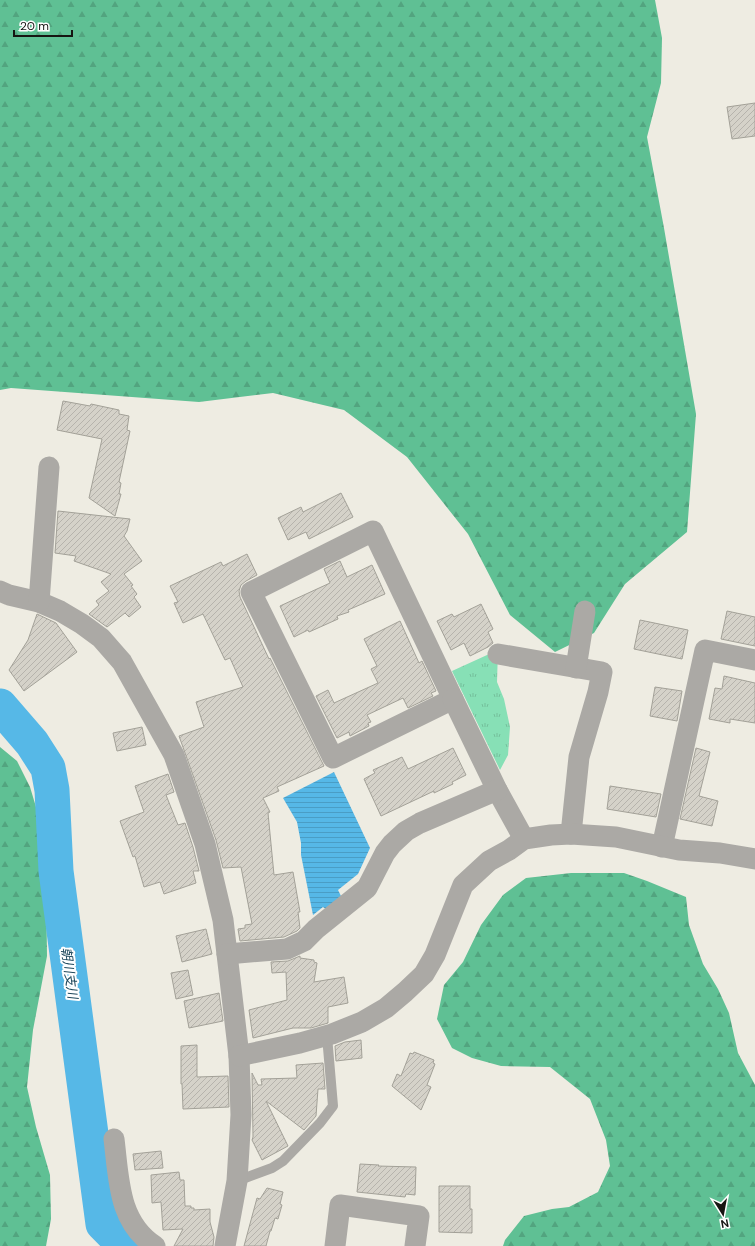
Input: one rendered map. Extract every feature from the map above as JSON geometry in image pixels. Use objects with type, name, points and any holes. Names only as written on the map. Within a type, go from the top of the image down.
[{"type":"street","points":[[39,602],[49,467]]},
{"type":"street","points":[[453,699],[333,758],[251,592],[373,531],[497,790],[524,839]]},
{"type":"street","points":[[0,591],[9,595],[39,602],[60,611],[102,638],[122,662],[174,755],[205,844],[223,920],[239,1056],[241,1115],[237,1181],[225,1246]]},
{"type":"street","points":[[576,668],[585,611]]},
{"type":"street","points":[[662,847],[705,650],[755,660]]},
{"type":"street","points":[[498,654],[602,672],[598,692],[579,758],[571,834]]},
{"type":"street","points":[[227,954],[287,949],[304,941],[316,929],[368,888],[385,853],[406,831],[420,823],[497,790]]},
{"type":"street","points":[[239,1056],[327,1036],[362,1022],[386,1008],[424,974],[436,955],[463,885],[489,862],[524,839],[571,834],[616,837],[662,847],[720,853],[755,859]]},
{"type":"street","points":[[114,1139],[122,1199],[127,1214],[137,1230],[147,1241],[155,1246]]},
{"type":"street","points":[[335,1246],[340,1206],[419,1216],[415,1246]]},
{"type":"lane","points":[[237,1181],[272,1168],[283,1161],[320,1123],[333,1106],[327,1036]]},
{"type":"green space","points":[[0,0],[655,0],[662,38],[661,83],[647,137],[696,414],[687,532],[625,584],[594,633],[555,652],[510,615],[468,534],[407,457],[344,410],[273,393],[199,402],[11,388],[0,390]]},
{"type":"green space","points":[[498,650],[497,682],[504,699],[510,727],[508,755],[500,770],[452,671]]},
{"type":"green space","points":[[0,747],[17,761],[30,787],[42,827],[46,881],[47,956],[33,1030],[27,1087],[36,1127],[50,1175],[51,1219],[46,1246],[0,1246]]},
{"type":"green space","points":[[571,873],[624,873],[686,897],[689,925],[703,964],[718,989],[729,1013],[738,1053],[755,1085],[755,1246],[503,1246],[505,1240],[524,1216],[552,1209],[569,1207],[598,1192],[610,1166],[606,1140],[590,1099],[550,1067],[501,1066],[472,1058],[452,1048],[437,1019],[444,985],[463,962],[481,925],[503,895],[526,878]]},
{"type":"water","points":[[334,772],[370,848],[358,874],[338,890],[342,898],[327,910],[323,907],[313,915],[301,855],[301,843],[297,822],[283,798]]},
{"type":"building","points":[[755,103],[755,136],[732,139],[727,107]]},
{"type":"building","points":[[63,401],[90,406],[91,404],[119,410],[119,414],[129,416],[127,430],[130,431],[119,482],[121,483],[119,494],[121,494],[115,516],[89,498],[102,439],[57,430]]},
{"type":"building","points":[[341,493],[353,517],[309,539],[306,532],[288,540],[278,518],[301,507],[303,512]]},
{"type":"building","points":[[58,511],[130,519],[124,536],[142,561],[124,574],[133,585],[131,586],[137,594],[134,597],[141,607],[129,617],[125,613],[107,627],[89,614],[99,605],[96,601],[109,591],[101,582],[111,574],[74,561],[76,556],[55,553]]},
{"type":"building","points":[[247,554],[257,575],[241,585],[239,591],[240,597],[269,659],[270,658],[324,766],[277,787],[279,791],[263,798],[270,812],[268,813],[274,875],[293,872],[300,912],[298,912],[300,928],[284,937],[240,941],[238,929],[245,928],[245,925],[252,924],[241,867],[223,868],[216,840],[179,736],[204,727],[196,702],[243,687],[230,658],[225,660],[203,614],[183,623],[174,603],[178,602],[170,586],[221,562],[223,566]]},
{"type":"building","points":[[340,561],[347,577],[372,565],[385,594],[348,610],[349,612],[337,616],[338,619],[294,637],[280,606],[330,583],[324,569]]},
{"type":"building","points":[[481,604],[493,629],[488,632],[493,643],[470,656],[464,643],[451,650],[437,621],[452,614],[454,617]]},
{"type":"building","points":[[727,611],[755,617],[755,646],[721,639]]},
{"type":"building","points":[[37,614],[56,623],[77,652],[24,691],[9,670],[28,640]]},
{"type":"building","points":[[640,620],[688,630],[682,659],[634,649]]},
{"type":"building","points":[[400,621],[419,663],[422,661],[436,691],[431,693],[433,696],[408,708],[403,698],[367,715],[371,722],[368,723],[369,726],[350,736],[349,732],[337,738],[316,696],[328,690],[334,703],[378,683],[371,669],[377,666],[364,639]]},
{"type":"building","points":[[724,676],[755,683],[755,723],[730,719],[730,723],[709,719],[715,688],[722,689]]},
{"type":"building","points":[[655,687],[682,691],[677,721],[650,716]]},
{"type":"building","points":[[142,727],[146,745],[117,751],[113,733]]},
{"type":"building","points":[[453,748],[466,775],[452,782],[453,784],[434,793],[434,791],[381,816],[364,779],[375,773],[373,770],[402,757],[408,769]]},
{"type":"building","points":[[696,748],[710,752],[699,796],[718,801],[712,826],[680,819]]},
{"type":"building","points":[[168,774],[174,792],[166,795],[178,825],[185,823],[199,871],[193,871],[196,883],[164,894],[160,882],[144,887],[135,856],[133,857],[120,821],[144,812],[135,786]]},
{"type":"building","points":[[610,786],[661,794],[656,817],[607,809]]},
{"type":"building","points":[[206,929],[212,954],[182,962],[176,936]]},
{"type":"building","points":[[300,956],[300,958],[314,960],[314,962],[317,963],[314,982],[344,977],[348,1003],[328,1007],[328,1023],[311,1028],[293,1028],[253,1038],[249,1010],[287,1000],[286,972],[272,973],[271,962],[288,961]]},
{"type":"building","points":[[188,970],[193,995],[176,999],[171,973]]},
{"type":"building","points":[[219,993],[223,1021],[189,1028],[184,1001]]},
{"type":"building","points":[[361,1040],[362,1058],[336,1061],[335,1046],[345,1042]]},
{"type":"building","points":[[197,1045],[197,1077],[228,1076],[229,1107],[183,1109],[181,1084],[181,1046]]},
{"type":"building","points":[[414,1052],[434,1060],[433,1063],[435,1064],[427,1085],[431,1087],[421,1110],[392,1086],[397,1074],[401,1076],[410,1053],[413,1054]]},
{"type":"building","points":[[323,1063],[325,1089],[318,1089],[316,1116],[304,1130],[266,1101],[288,1146],[262,1160],[252,1140],[252,1073],[258,1085],[262,1085],[261,1079],[297,1078],[296,1065]]},
{"type":"building","points":[[161,1151],[163,1168],[135,1170],[133,1154]]},
{"type":"building","points":[[360,1164],[416,1167],[415,1195],[406,1194],[405,1197],[357,1192]]},
{"type":"building","points":[[179,1172],[180,1180],[184,1180],[185,1206],[191,1206],[194,1210],[210,1209],[210,1222],[214,1237],[213,1246],[174,1246],[183,1229],[163,1230],[161,1202],[152,1203],[151,1175]]},
{"type":"building","points":[[439,1186],[470,1186],[472,1233],[439,1232]]},
{"type":"building","points":[[267,1188],[283,1192],[280,1204],[282,1205],[278,1219],[275,1218],[266,1246],[244,1246],[257,1198],[260,1199]]},
{"type":"waterway","name":"朝川支川","points":[[0,706],[32,743],[48,768],[52,790],[56,871],[103,1224],[125,1246]]}]
